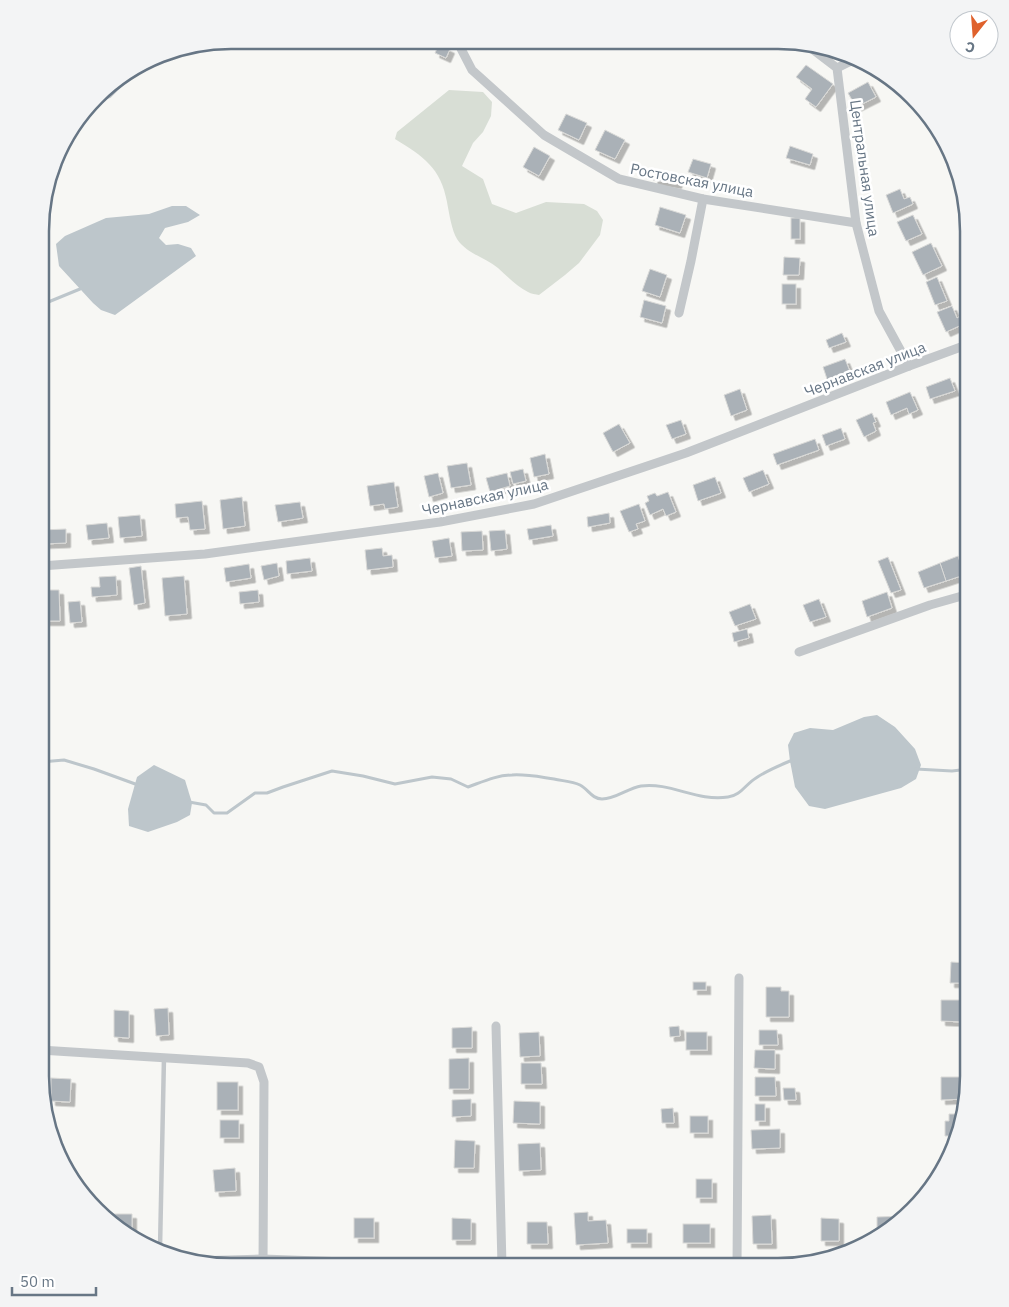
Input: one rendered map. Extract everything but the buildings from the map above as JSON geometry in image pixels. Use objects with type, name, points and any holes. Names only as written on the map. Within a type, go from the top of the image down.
[{"type":"street","name":"Ростовская улица","points":[[461,49],[472,70],[544,135],[619,179],[703,198],[856,223]]},
{"type":"street","points":[[817,53],[837,68],[847,63]]},
{"type":"street","name":"Центральная улица","points":[[837,68],[856,223],[878,311],[909,366]]},
{"type":"street","points":[[679,313],[703,198]]},
{"type":"street","name":"Чернавская улица","points":[[49,565],[205,554],[440,522],[534,504],[686,454],[960,347]]},
{"type":"street","points":[[799,652],[930,605],[960,597]]},
{"type":"street","points":[[737,1258],[739,978]]},
{"type":"street","points":[[496,1026],[502,1258]]},
{"type":"street","points":[[49,1051],[248,1062],[259,1067],[264,1082],[263,1258]]},
{"type":"lane","points":[[160,1244],[164,1057]]},
{"type":"shaded area","points":[[449,90],[483,92],[492,102],[491,116],[483,132],[473,143],[462,166],[483,179],[492,204],[516,213],[546,202],[584,204],[597,211],[603,220],[600,235],[579,263],[539,295],[529,293],[493,264],[461,244],[457,239],[451,222],[444,190],[435,172],[422,157],[395,139],[397,132]]},
{"type":"shaded area","points":[[172,206],[186,206],[200,215],[188,222],[165,228],[159,238],[166,245],[178,244],[191,248],[196,256],[115,315],[101,310],[93,303],[59,266],[56,244],[65,236],[106,218],[149,214]]},
{"type":"shaded area","points":[[877,715],[895,727],[915,749],[921,765],[916,779],[901,788],[825,809],[809,806],[795,787],[788,745],[794,733],[810,728],[833,730],[864,717]]},
{"type":"shaded area","points":[[154,765],[185,780],[192,803],[190,815],[177,822],[148,832],[129,826],[128,809],[137,777]]},
{"type":"waterway","points":[[49,302],[80,289]]},
{"type":"waterway","points":[[49,761],[64,760],[138,785]]},
{"type":"waterway","points":[[189,802],[206,805],[214,813],[227,813],[255,793],[267,793],[332,771],[395,784],[432,777],[451,779],[468,787],[501,776],[523,775],[574,783],[580,785],[599,799],[607,799],[641,786],[663,787],[717,798],[732,796],[764,773],[790,761],[793,762]]},
{"type":"waterway","points":[[916,769],[960,770]]}]
